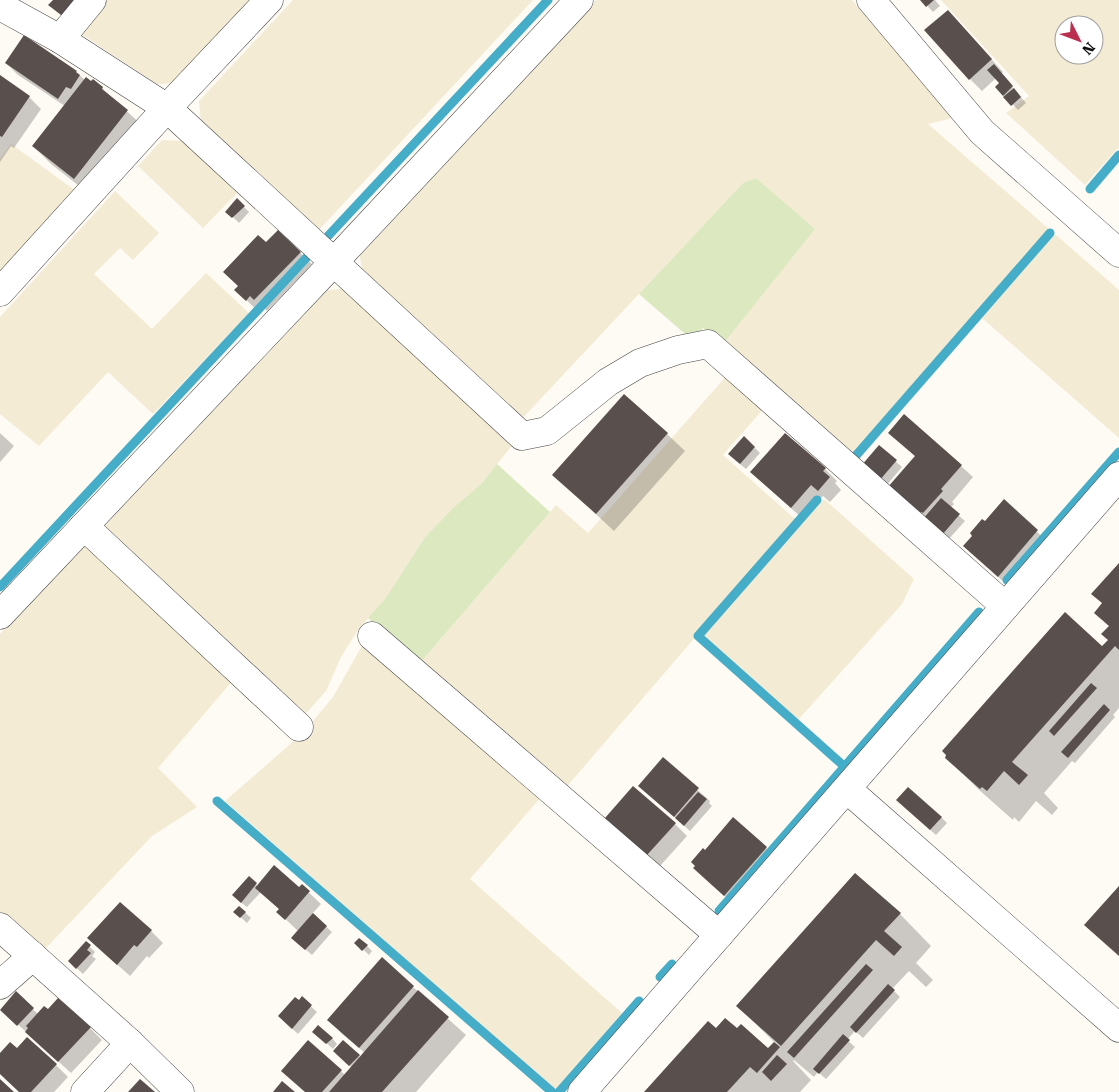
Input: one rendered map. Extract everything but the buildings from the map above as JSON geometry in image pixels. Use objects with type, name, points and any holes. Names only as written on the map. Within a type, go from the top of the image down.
[{"type":"street","points":[[60,39],[92,0]]},
{"type":"street","points":[[0,292],[167,108],[269,0]]},
{"type":"street","points":[[0,615],[579,0]]},
{"type":"street","points":[[885,5],[946,90],[982,132],[1119,253]]},
{"type":"street","points":[[0,6],[60,39],[167,108],[522,436],[547,430],[608,382],[640,363],[678,350],[708,344],[1005,606]]},
{"type":"street","points":[[582,1092],[1119,476]]},
{"type":"street","points":[[84,526],[299,726]]},
{"type":"street","points":[[372,636],[719,935]]},
{"type":"street","points":[[847,789],[1119,1028]]},
{"type":"street","points":[[0,927],[130,1043],[180,1092]]},
{"type":"street","points":[[0,985],[33,956]]},
{"type":"street","points":[[85,1092],[130,1043]]},
{"type":"shaded area","points":[[99,0],[255,0],[179,83],[157,84],[78,32]]},
{"type":"shaded area","points":[[293,0],[533,0],[318,231],[201,123],[199,101]]},
{"type":"shaded area","points":[[596,0],[852,0],[953,118],[928,124],[1049,229],[849,458],[723,344],[757,178],[743,183],[518,423],[364,278],[359,252]]},
{"type":"shaded area","points":[[941,0],[1119,0],[1119,147],[1085,185],[1006,113],[1029,96]]},
{"type":"shaded area","points":[[162,140],[183,141],[237,193],[203,228],[138,166]]},
{"type":"shaded area","points":[[11,144],[76,191],[0,274],[0,159]]},
{"type":"shaded area","points":[[115,191],[159,233],[133,260],[120,248],[94,274],[152,329],[206,273],[249,313],[153,414],[108,372],[39,446],[0,414],[0,317]]},
{"type":"shaded area","points":[[1055,234],[1119,290],[1119,438],[982,318]]},
{"type":"shaded area","points":[[341,289],[354,298],[514,443],[482,483],[453,508],[425,537],[385,599],[358,630],[341,657],[326,691],[301,719],[108,535],[105,526],[111,517],[327,290]]},
{"type":"shaded area","points":[[729,373],[766,406],[723,455],[796,520],[563,791],[420,663],[556,505],[588,533]]},
{"type":"shaded area","points":[[824,499],[914,579],[902,604],[798,720],[703,636]]},
{"type":"shaded area","points":[[82,547],[93,548],[234,679],[158,768],[197,807],[152,836],[44,950],[0,911],[0,634]]},
{"type":"shaded area","points":[[364,642],[542,796],[470,879],[622,1013],[555,1090],[225,801],[302,734],[333,697]]},
{"type":"green space","points":[[756,178],[815,229],[723,344],[703,328],[692,340],[639,294],[743,183]]},
{"type":"green space","points":[[497,464],[550,512],[420,663],[368,618],[385,599],[425,537],[453,508],[482,483]]},
{"type":"waterway","points":[[328,236],[548,0]]},
{"type":"waterway","points":[[1090,189],[1119,155]]},
{"type":"waterway","points":[[853,459],[1050,233]]},
{"type":"waterway","points":[[0,587],[308,256]]},
{"type":"waterway","points":[[1007,580],[1119,452]]},
{"type":"waterway","points":[[817,500],[698,636],[845,767]]},
{"type":"waterway","points":[[719,911],[979,612]]},
{"type":"waterway","points":[[217,801],[552,1092]]},
{"type":"waterway","points":[[660,977],[672,964]]},
{"type":"waterway","points":[[559,1092],[639,1001]]}]
